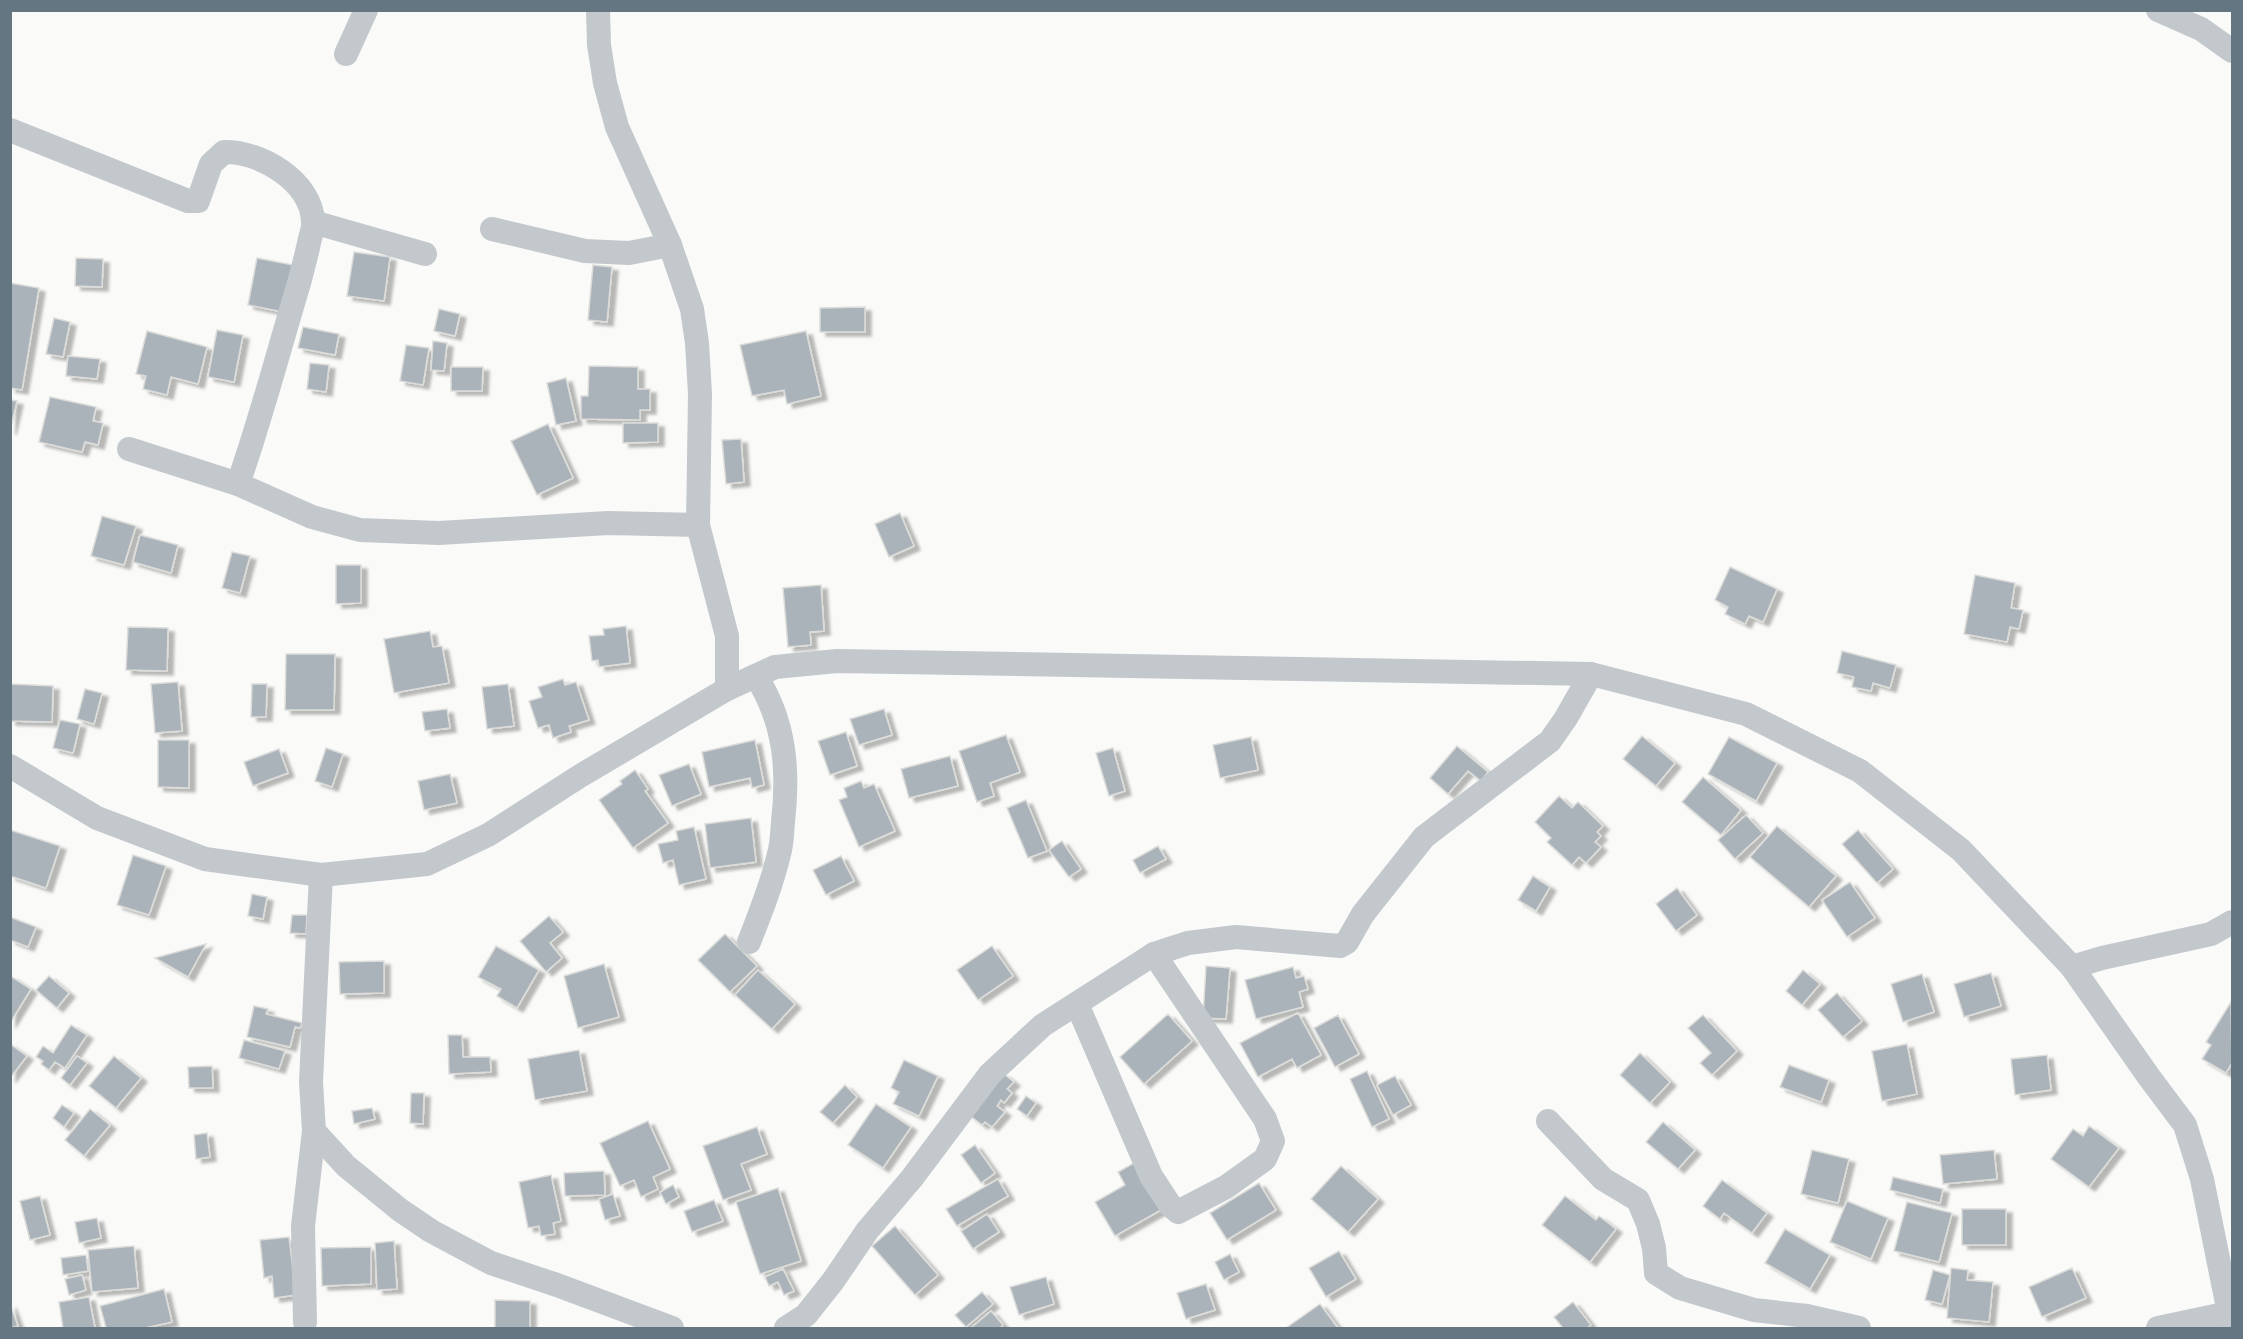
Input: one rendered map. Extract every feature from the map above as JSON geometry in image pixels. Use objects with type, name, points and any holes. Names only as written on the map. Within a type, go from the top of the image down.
[{"type":"street","points":[[346,54],[366,10]]},
{"type":"street","points":[[598,10],[598,45],[617,128],[670,245],[692,309],[700,394],[698,525],[727,636],[727,689]]},
{"type":"street","points":[[2158,10],[2201,29],[2232,51]]},
{"type":"street","points":[[10,130],[188,201],[198,201],[211,164],[224,152],[237,152],[258,158],[291,178],[306,199],[314,222],[301,279],[260,420],[238,484]]},
{"type":"street","points":[[314,222],[425,254]]},
{"type":"street","points":[[492,229],[585,251],[629,253],[670,245]]},
{"type":"street","points":[[129,449],[238,484],[312,517],[360,530],[440,533],[608,523],[698,525]]},
{"type":"street","points":[[10,766],[97,818],[205,859],[321,875],[426,864],[488,835],[580,776],[727,689],[775,667],[837,661],[1591,674],[1746,714],[1860,771],[1960,850],[2072,967],[2185,1125],[2202,1179],[2231,1321],[2158,1329]]},
{"type":"street","points":[[786,1329],[806,1315],[833,1281],[867,1231],[912,1178],[990,1074],[1043,1025],[1154,954],[1188,943],[1236,937],[1340,946],[1347,942],[1363,914],[1424,837],[1550,741],[1591,674]]},
{"type":"street","points":[[749,942],[779,854],[786,775],[783,749],[770,698],[756,676]]},
{"type":"street","points":[[305,1322],[303,1226],[314,1131],[311,1082],[321,875]]},
{"type":"street","points":[[2072,967],[2102,958],[2211,934],[2232,922]]},
{"type":"street","points":[[1077,1004],[1151,1176],[1170,1205],[1178,1212],[1226,1187],[1265,1159],[1273,1141],[1265,1119],[1154,954]]},
{"type":"street","points":[[1548,1121],[1603,1179],[1638,1200],[1650,1232],[1656,1273],[1680,1288],[1754,1310],[1807,1316],[1859,1329]]},
{"type":"street","points":[[314,1131],[346,1166],[400,1210],[431,1231],[491,1263],[557,1285],[672,1329]]},
{"type":"building","points":[[354,252],[390,257],[384,301],[347,296]]},
{"type":"building","points":[[76,258],[103,259],[102,287],[75,286]]},
{"type":"building","points":[[257,258],[293,265],[283,312],[248,305]]},
{"type":"building","points":[[593,265],[612,267],[607,322],[588,320]]},
{"type":"building","points":[[10,283],[39,288],[22,390],[10,388]]},
{"type":"building","points":[[865,307],[865,332],[820,332],[820,308]]},
{"type":"building","points":[[439,309],[460,314],[455,336],[434,331]]},
{"type":"building","points":[[54,318],[70,322],[63,357],[46,354]]},
{"type":"building","points":[[303,327],[339,334],[335,355],[298,348]]},
{"type":"building","points":[[217,330],[243,335],[234,382],[208,377]]},
{"type":"building","points":[[147,331],[207,347],[198,384],[171,377],[167,395],[143,389],[146,376],[136,374]]},
{"type":"building","points":[[806,331],[821,396],[787,404],[784,390],[752,396],[740,345]]},
{"type":"building","points":[[433,341],[447,343],[444,371],[431,370]]},
{"type":"building","points":[[406,345],[429,348],[423,385],[400,381]]},
{"type":"building","points":[[68,356],[100,359],[97,379],[66,376]]},
{"type":"building","points":[[310,363],[329,365],[326,392],[307,389]]},
{"type":"building","points":[[589,366],[638,367],[638,389],[650,389],[650,410],[640,410],[640,420],[581,419],[581,396],[588,396]]},
{"type":"building","points":[[451,367],[483,367],[482,391],[451,391]]},
{"type":"building","points":[[566,378],[576,421],[556,425],[547,383]]},
{"type":"building","points":[[50,397],[96,407],[93,421],[103,423],[98,445],[85,442],[82,452],[39,442]]},
{"type":"building","points":[[10,400],[17,401],[10,431]]},
{"type":"building","points":[[623,423],[658,423],[658,442],[623,443]]},
{"type":"building","points":[[548,424],[573,478],[537,495],[511,441]]},
{"type":"building","points":[[741,439],[744,482],[726,484],[722,440]]},
{"type":"building","points":[[900,513],[914,546],[889,557],[875,524]]},
{"type":"building","points":[[102,516],[136,526],[124,565],[91,556]]},
{"type":"building","points":[[140,535],[178,545],[171,573],[133,562]]},
{"type":"building","points":[[232,552],[250,556],[240,593],[222,588]]},
{"type":"building","points":[[336,565],[361,565],[361,603],[336,604]]},
{"type":"building","points":[[1730,567],[1777,589],[1763,622],[1749,616],[1745,624],[1725,614],[1728,607],[1715,600]]},
{"type":"building","points":[[1975,575],[2015,583],[2011,608],[2023,610],[2019,629],[2010,627],[2007,642],[1964,634]]},
{"type":"building","points":[[821,585],[824,631],[810,632],[811,645],[788,647],[783,588]]},
{"type":"building","points":[[626,626],[630,663],[599,667],[598,660],[592,661],[589,636],[604,635],[603,629]]},
{"type":"building","points":[[128,627],[168,628],[167,671],[126,670]]},
{"type":"building","points":[[430,631],[433,647],[442,646],[449,683],[394,693],[384,639]]},
{"type":"building","points":[[1842,651],[1896,665],[1890,688],[1873,683],[1871,691],[1852,687],[1854,677],[1837,673]]},
{"type":"building","points":[[286,654],[335,654],[334,710],[285,710]]},
{"type":"building","points":[[563,679],[565,685],[576,682],[589,720],[569,726],[571,732],[553,738],[549,725],[538,728],[529,701],[542,697],[538,687]]},
{"type":"building","points":[[178,682],[182,731],[155,733],[151,684]]},
{"type":"building","points":[[10,684],[53,686],[52,722],[10,721]]},
{"type":"building","points":[[252,684],[267,684],[266,717],[251,717]]},
{"type":"building","points":[[508,684],[514,726],[487,729],[482,687]]},
{"type":"building","points":[[85,689],[102,693],[94,724],[77,719]]},
{"type":"building","points":[[447,709],[450,728],[425,731],[422,712]]},
{"type":"building","points":[[884,709],[892,735],[859,745],[850,719]]},
{"type":"building","points":[[60,720],[80,724],[73,753],[53,748]]},
{"type":"building","points":[[846,732],[857,766],[830,775],[818,741]]},
{"type":"building","points":[[1006,735],[1020,772],[990,783],[994,796],[977,802],[959,751]]},
{"type":"building","points":[[1642,736],[1675,763],[1656,786],[1623,759]]},
{"type":"building","points":[[1251,737],[1258,770],[1220,778],[1213,745]]},
{"type":"building","points":[[1729,737],[1777,763],[1756,801],[1708,774]]},
{"type":"building","points":[[158,740],[189,740],[189,788],[158,787]]},
{"type":"building","points":[[755,740],[764,785],[752,788],[750,778],[709,787],[702,752]]},
{"type":"building","points":[[1457,746],[1488,772],[1481,781],[1468,771],[1448,794],[1430,778]]},
{"type":"building","points":[[326,748],[343,754],[332,787],[315,781]]},
{"type":"building","points":[[1113,748],[1125,791],[1109,796],[1096,753]]},
{"type":"building","points":[[279,749],[288,773],[253,786],[244,762]]},
{"type":"building","points":[[950,756],[958,786],[909,798],[901,769]]},
{"type":"building","points":[[689,764],[701,794],[672,806],[659,775]]},
{"type":"building","points":[[635,770],[648,789],[645,791],[668,823],[633,848],[599,800],[622,784],[620,781]]},
{"type":"building","points":[[450,774],[457,803],[424,810],[418,781]]},
{"type":"building","points":[[1703,777],[1741,810],[1721,835],[1682,802]]},
{"type":"building","points":[[861,781],[864,788],[874,784],[895,831],[859,847],[839,800],[847,797],[844,788]]},
{"type":"building","points":[[1559,796],[1572,808],[1578,802],[1603,826],[1597,832],[1601,836],[1595,842],[1601,847],[1586,863],[1579,857],[1572,865],[1547,842],[1551,838],[1535,822]]},
{"type":"building","points":[[1026,800],[1047,851],[1028,858],[1007,808]]},
{"type":"building","points":[[1746,815],[1763,833],[1735,859],[1718,840]]},
{"type":"building","points":[[751,818],[756,862],[710,868],[705,824]]},
{"type":"building","points":[[1777,826],[1836,876],[1809,907],[1750,857]]},
{"type":"building","points":[[694,827],[706,879],[679,885],[673,860],[663,863],[658,844],[678,840],[676,831]]},
{"type":"building","points":[[10,830],[60,846],[46,888],[10,876]]},
{"type":"building","points":[[1858,830],[1893,869],[1877,883],[1842,844]]},
{"type":"building","points":[[1062,841],[1081,869],[1069,877],[1049,850]]},
{"type":"building","points":[[1158,846],[1166,859],[1140,873],[1133,860]]},
{"type":"building","points":[[133,855],[166,866],[149,915],[117,905]]},
{"type":"building","points":[[841,856],[854,881],[826,895],[813,870]]},
{"type":"building","points":[[1533,876],[1550,887],[1536,911],[1518,900]]},
{"type":"building","points":[[1850,882],[1875,918],[1847,937],[1822,900]]},
{"type":"building","points":[[1677,888],[1697,915],[1676,931],[1656,904]]},
{"type":"building","points":[[252,894],[267,897],[263,919],[248,916]]},
{"type":"building","points":[[292,915],[307,915],[306,934],[290,933]]},
{"type":"building","points":[[549,916],[563,932],[550,943],[562,958],[546,972],[520,941]]},
{"type":"building","points":[[10,917],[36,927],[28,947],[10,940]]},
{"type":"building","points":[[725,934],[757,966],[730,992],[698,960]]},
{"type":"building","points":[[206,944],[188,977],[155,958]]},
{"type":"building","points":[[496,946],[539,970],[517,1008],[497,996],[501,989],[478,977]]},
{"type":"building","points":[[992,946],[1013,976],[978,1000],[957,970]]},
{"type":"building","points":[[384,961],[384,993],[340,994],[339,962]]},
{"type":"building","points":[[604,964],[619,1017],[578,1028],[564,976]]},
{"type":"building","points":[[1206,966],[1230,968],[1226,1019],[1203,1018]]},
{"type":"building","points":[[1293,967],[1296,978],[1304,976],[1308,989],[1299,992],[1303,1007],[1256,1019],[1245,980]]},
{"type":"building","points":[[758,970],[795,1004],[772,1029],[735,995]]},
{"type":"building","points":[[1803,970],[1820,984],[1802,1005],[1786,991]]},
{"type":"building","points":[[1991,973],[2001,1006],[1964,1017],[1954,984]]},
{"type":"building","points":[[1922,974],[1934,1012],[1903,1022],[1891,984]]},
{"type":"building","points":[[49,976],[69,993],[57,1008],[36,990]]},
{"type":"building","points":[[12,977],[31,989],[10,1023],[10,979]]},
{"type":"building","points":[[1837,993],[1862,1021],[1843,1037],[1818,1010]]},
{"type":"building","points":[[2231,1002],[2232,1063],[2226,1073],[2202,1059],[2211,1045],[2206,1042]]},
{"type":"building","points":[[254,1006],[268,1009],[266,1014],[302,1023],[300,1028],[295,1027],[290,1047],[247,1037]]},
{"type":"building","points":[[1298,1013],[1321,1055],[1297,1068],[1292,1059],[1258,1077],[1240,1043]]},
{"type":"building","points":[[1168,1014],[1192,1041],[1144,1084],[1120,1057]]},
{"type":"building","points":[[1338,1015],[1359,1054],[1335,1067],[1314,1028]]},
{"type":"building","points":[[1703,1015],[1737,1051],[1712,1075],[1700,1063],[1711,1053],[1688,1028]]},
{"type":"building","points":[[71,1025],[87,1035],[65,1068],[55,1062],[49,1070],[41,1064],[43,1061],[36,1057],[43,1046],[53,1053]]},
{"type":"building","points":[[448,1035],[462,1035],[463,1057],[490,1057],[491,1072],[449,1074]]},
{"type":"building","points":[[244,1040],[285,1051],[279,1069],[239,1058]]},
{"type":"building","points":[[10,1044],[27,1056],[10,1078]]},
{"type":"building","points":[[1907,1044],[1917,1094],[1882,1101],[1872,1051]]},
{"type":"building","points":[[579,1050],[587,1091],[535,1100],[528,1059]]},
{"type":"building","points":[[1640,1053],[1670,1082],[1650,1103],[1620,1075]]},
{"type":"building","points":[[2047,1055],[2051,1090],[2015,1095],[2011,1059]]},
{"type":"building","points":[[77,1056],[87,1063],[70,1085],[61,1078]]},
{"type":"building","points":[[114,1056],[141,1078],[116,1108],[89,1086]]},
{"type":"building","points":[[904,1060],[938,1076],[919,1116],[893,1104],[899,1092],[891,1088]]},
{"type":"building","points":[[1789,1065],[1829,1080],[1821,1102],[1780,1087]]},
{"type":"building","points":[[212,1066],[213,1088],[189,1088],[188,1067]]},
{"type":"building","points":[[1367,1071],[1389,1119],[1372,1127],[1350,1079]]},
{"type":"building","points":[[1004,1074],[1014,1082],[1007,1089],[1012,1093],[1004,1103],[1001,1100],[997,1106],[1005,1112],[992,1127],[985,1122],[982,1125],[969,1115]]},
{"type":"building","points":[[1395,1076],[1411,1105],[1393,1115],[1377,1085]]},
{"type":"building","points":[[845,1085],[857,1097],[833,1123],[820,1112]]},
{"type":"building","points":[[411,1093],[424,1093],[423,1124],[410,1123]]},
{"type":"building","points":[[1026,1096],[1036,1103],[1027,1116],[1017,1109]]},
{"type":"building","points":[[876,1104],[911,1127],[883,1168],[848,1145]]},
{"type":"building","points":[[62,1105],[74,1113],[64,1127],[53,1118]]},
{"type":"building","points":[[372,1108],[375,1119],[354,1124],[352,1111]]},
{"type":"building","points":[[90,1109],[110,1125],[84,1156],[65,1140]]},
{"type":"building","points":[[648,1121],[670,1169],[653,1177],[658,1189],[641,1197],[634,1180],[620,1186],[600,1143]]},
{"type":"building","points":[[1663,1122],[1695,1150],[1678,1169],[1646,1142]]},
{"type":"building","points":[[2089,1126],[2119,1148],[2089,1187],[2051,1159],[2073,1129],[2083,1136]]},
{"type":"building","points":[[757,1127],[767,1154],[741,1164],[751,1190],[723,1200],[703,1146]]},
{"type":"building","points":[[207,1133],[210,1157],[196,1159],[194,1135]]},
{"type":"building","points":[[975,1145],[995,1173],[981,1183],[961,1155]]},
{"type":"building","points":[[1812,1150],[1849,1159],[1838,1203],[1801,1194]]},
{"type":"building","points":[[1994,1150],[1997,1179],[1943,1184],[1940,1155]]},
{"type":"building","points":[[1134,1163],[1161,1210],[1115,1236],[1095,1202],[1125,1185],[1118,1172]]},
{"type":"building","points":[[1341,1166],[1378,1199],[1348,1232],[1311,1199]]},
{"type":"building","points":[[604,1171],[605,1195],[565,1196],[564,1173]]},
{"type":"building","points":[[551,1175],[561,1221],[553,1223],[555,1234],[541,1236],[539,1226],[528,1228],[519,1182]]},
{"type":"building","points":[[1893,1177],[1943,1189],[1940,1203],[1890,1190]]},
{"type":"building","points":[[998,1179],[1008,1196],[957,1226],[946,1209]]},
{"type":"building","points":[[1722,1180],[1767,1213],[1752,1233],[1724,1213],[1720,1219],[1703,1206]]},
{"type":"building","points":[[1259,1183],[1276,1210],[1227,1240],[1210,1213]]},
{"type":"building","points":[[673,1185],[679,1197],[666,1204],[660,1192]]},
{"type":"building","points":[[778,1188],[801,1261],[760,1274],[736,1202]]},
{"type":"building","points":[[613,1194],[620,1216],[605,1220],[599,1199]]},
{"type":"building","points":[[40,1196],[50,1235],[30,1240],[20,1201]]},
{"type":"building","points":[[1565,1196],[1596,1220],[1599,1216],[1616,1229],[1590,1262],[1542,1225]]},
{"type":"building","points":[[714,1200],[723,1221],[692,1232],[684,1211]]},
{"type":"building","points":[[1847,1201],[1888,1218],[1871,1259],[1830,1242]]},
{"type":"building","points":[[1907,1202],[1952,1213],[1939,1262],[1894,1251]]},
{"type":"building","points":[[1962,1209],[2006,1209],[2006,1245],[1962,1245]]},
{"type":"building","points":[[987,1214],[999,1232],[973,1249],[961,1231]]},
{"type":"building","points":[[97,1218],[101,1238],[79,1243],[75,1222]]},
{"type":"building","points":[[895,1226],[938,1275],[915,1295],[872,1246]]},
{"type":"building","points":[[1785,1229],[1830,1255],[1810,1289],[1765,1263]]},
{"type":"building","points":[[289,1237],[296,1295],[274,1298],[272,1276],[264,1278],[260,1240]]},
{"type":"building","points":[[394,1241],[397,1289],[377,1290],[375,1243]]},
{"type":"building","points":[[134,1246],[138,1288],[92,1292],[88,1250]]},
{"type":"building","points":[[371,1247],[371,1284],[322,1286],[321,1248]]},
{"type":"building","points":[[1339,1251],[1356,1279],[1326,1297],[1309,1268]]},
{"type":"building","points":[[1230,1254],[1239,1272],[1224,1280],[1215,1262]]},
{"type":"building","points":[[86,1255],[88,1271],[63,1275],[61,1258]]},
{"type":"building","points":[[1951,1268],[1968,1270],[1967,1280],[1993,1282],[1989,1322],[1947,1318]]},
{"type":"building","points":[[2072,1268],[2086,1298],[2042,1317],[2029,1287]]},
{"type":"building","points":[[783,1269],[794,1291],[784,1295],[778,1282],[769,1286],[765,1277]]},
{"type":"building","points":[[1933,1270],[1950,1275],[1942,1304],[1925,1300]]},
{"type":"building","points":[[82,1275],[86,1290],[69,1295],[65,1279]]},
{"type":"building","points":[[1046,1277],[1054,1304],[1019,1315],[1010,1287]]},
{"type":"building","points":[[1206,1284],[1215,1310],[1186,1319],[1177,1293]]},
{"type":"building","points":[[164,1289],[172,1322],[145,1328],[106,1328],[100,1306]]},
{"type":"building","points":[[982,1292],[993,1304],[966,1327],[955,1315]]},
{"type":"building","points":[[89,1297],[95,1328],[63,1328],[59,1302]]},
{"type":"building","points":[[495,1300],[530,1301],[530,1328],[495,1328]]},
{"type":"building","points":[[1573,1302],[1591,1325],[1587,1328],[1563,1328],[1554,1317]]},
{"type":"building","points":[[10,1304],[18,1326],[11,1328],[10,1328]]},
{"type":"building","points":[[1320,1304],[1338,1328],[1286,1328]]},
{"type":"building","points":[[991,1311],[1003,1325],[1000,1328],[971,1328]]}]
